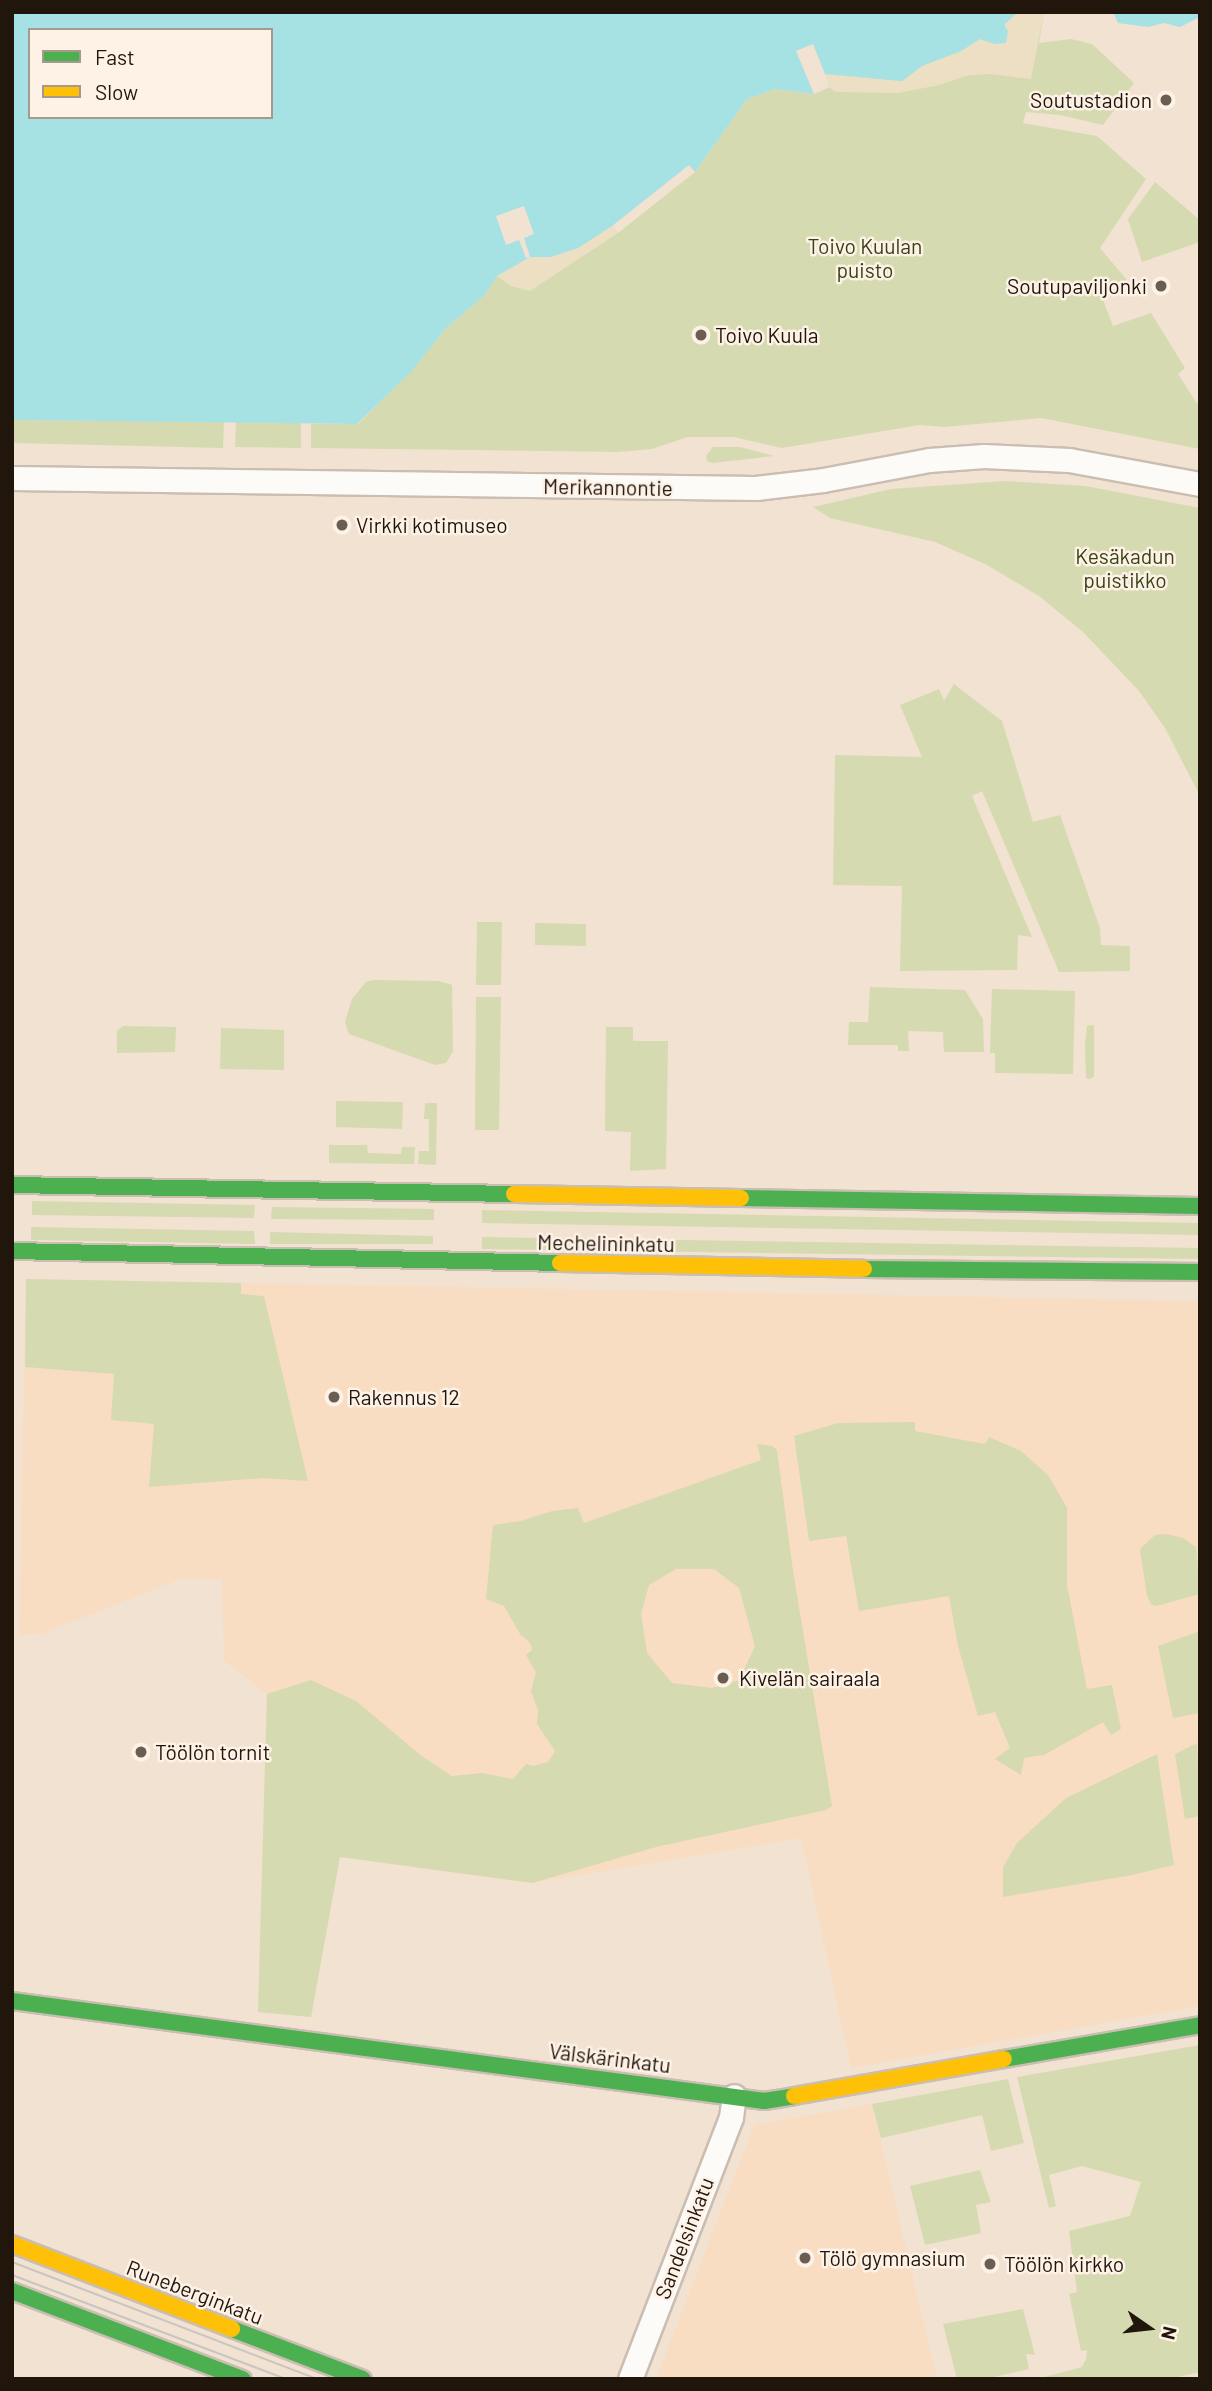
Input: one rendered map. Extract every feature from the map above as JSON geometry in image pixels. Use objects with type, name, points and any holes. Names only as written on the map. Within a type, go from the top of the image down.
[{"type":"main road","points":[[12,1185],[1200,1206]]},
{"type":"main road","name":"Mechelininkatu","points":[[12,1251],[986,1272],[1200,1272]]},
{"type":"main road","name":"Välskärinkatu","points":[[12,2001],[734,2096],[781,2099],[1200,2025]]},
{"type":"main road","name":"Runeberginkatu","points":[[12,2244],[363,2379]]},
{"type":"main road","points":[[12,2291],[243,2379]]},
{"type":"street","name":"Merikannontie","points":[[12,478],[743,488],[823,480],[929,460],[984,456],[1069,460],[1200,484]]},
{"type":"street","name":"Sandelsinkatu","points":[[630,2379],[731,2118],[734,2096]]},
{"type":"shaded area","name":"Kivelän sairaala","points":[[26,1279],[1200,1301],[1200,2006],[851,2068],[801,1838],[532,1883],[340,1857],[311,2017],[258,2012],[267,1694],[224,1661],[222,1579],[181,1579],[41,1634],[19,1635]]},
{"type":"shaded area","name":"Tölö gymnasium","points":[[872,2104],[937,2379],[656,2379],[754,2125]]},
{"type":"green space","name":"Toivo Kuulan puisto","points":[[1018,12],[1044,12],[1039,43],[1071,39],[1092,44],[1134,83],[1103,125],[1060,115],[1026,112],[1023,123],[1097,136],[1146,179],[1100,248],[1127,280],[1100,292],[1113,326],[1151,313],[1185,368],[1178,374],[1200,408],[1200,449],[1041,418],[944,427],[920,425],[782,448],[734,437],[688,437],[652,449],[618,452],[311,448],[311,424],[358,424],[409,373],[446,328],[484,296],[497,276],[578,248],[612,226],[618,233],[695,172],[747,99],[775,89],[814,94],[830,87],[825,74],[868,78]]},
{"type":"green space","points":[[1155,182],[1200,220],[1200,242],[1142,262],[1128,219]]},
{"type":"green space","points":[[12,420],[224,422],[223,448],[12,443]]},
{"type":"green space","points":[[236,422],[301,423],[301,448],[235,447]]},
{"type":"green space","points":[[713,447],[740,447],[774,456],[712,463],[707,461],[706,456]]},
{"type":"green space","name":"Kesäkadun puistikko","points":[[1005,481],[1086,486],[1200,508],[1200,796],[1165,728],[1139,691],[1083,632],[1039,596],[985,564],[935,542],[830,518],[813,507],[891,489]]},
{"type":"green space","points":[[954,684],[1002,721],[1033,822],[1060,815],[1100,928],[1101,945],[1130,946],[1130,971],[1059,972],[982,791],[972,796],[1032,937],[1018,935],[1017,970],[900,971],[902,886],[833,885],[835,755],[922,757],[900,705],[939,689],[944,701]]},
{"type":"green space","points":[[477,922],[502,922],[501,985],[476,985]]},
{"type":"green space","points":[[535,923],[586,924],[586,946],[535,945]]},
{"type":"green space","points":[[439,981],[452,985],[453,1051],[446,1063],[435,1065],[349,1034],[345,1022],[352,999],[366,982]]},
{"type":"green space","points":[[870,987],[965,990],[983,1019],[984,1052],[944,1052],[943,1032],[908,1031],[909,1051],[898,1051],[898,1045],[848,1045],[849,1022],[868,1022]]},
{"type":"green space","points":[[992,989],[1075,991],[1073,1074],[995,1073],[995,1053],[990,1053]]},
{"type":"green space","points":[[476,997],[501,997],[499,1130],[475,1130]]},
{"type":"green space","points":[[1094,1025],[1094,1077],[1090,1079],[1086,1078],[1085,1045],[1087,1026]]},
{"type":"green space","points":[[123,1026],[176,1027],[175,1052],[117,1053],[117,1031]]},
{"type":"green space","points":[[606,1027],[633,1027],[633,1041],[668,1041],[666,1169],[630,1171],[631,1132],[605,1131]]},
{"type":"green space","points":[[221,1028],[284,1030],[284,1070],[220,1069]]},
{"type":"green space","points":[[336,1101],[403,1102],[402,1129],[336,1127]]},
{"type":"green space","points":[[425,1103],[437,1103],[436,1165],[418,1164],[419,1151],[429,1151],[429,1119],[424,1119]]},
{"type":"green space","points":[[329,1145],[367,1145],[368,1153],[401,1154],[402,1147],[415,1147],[414,1164],[329,1163]]},
{"type":"green space","points":[[32,1201],[255,1205],[254,1218],[32,1215]]},
{"type":"green space","points":[[272,1207],[434,1209],[434,1220],[271,1219]]},
{"type":"green space","points":[[482,1210],[1200,1223],[1200,1235],[482,1223]]},
{"type":"green space","points":[[31,1227],[254,1231],[255,1244],[31,1240]]},
{"type":"green space","points":[[270,1232],[433,1236],[433,1244],[270,1244]]},
{"type":"green space","points":[[482,1237],[1200,1248],[1200,1259],[482,1249]]},
{"type":"green space","points":[[26,1279],[241,1283],[241,1294],[264,1296],[308,1481],[263,1478],[149,1487],[154,1424],[111,1420],[114,1374],[25,1367]]},
{"type":"green space","points":[[915,1422],[915,1431],[985,1444],[989,1437],[1021,1451],[1048,1475],[1067,1508],[1067,1585],[1087,1689],[1112,1685],[1121,1729],[1111,1735],[1103,1722],[1044,1755],[1024,1758],[1021,1775],[995,1759],[1010,1748],[995,1712],[978,1716],[958,1646],[949,1596],[859,1611],[846,1536],[809,1541],[794,1436],[838,1423]]},
{"type":"green space","points":[[757,1444],[772,1446],[777,1450],[793,1571],[832,1806],[826,1810],[656,1847],[532,1883],[340,1857],[311,2017],[258,2012],[267,1694],[311,1680],[356,1701],[423,1757],[452,1776],[482,1773],[513,1779],[526,1764],[533,1766],[548,1762],[555,1751],[537,1724],[538,1710],[531,1691],[536,1672],[526,1655],[532,1650],[530,1643],[520,1634],[504,1606],[486,1599],[493,1525],[521,1521],[552,1511],[578,1508],[584,1523],[761,1460]],"holes":[[[676,1569],[714,1569],[739,1588],[755,1646],[739,1680],[712,1688],[672,1683],[647,1653],[641,1614],[649,1585]]]},
{"type":"green space","points":[[1167,1534],[1183,1538],[1196,1547],[1200,1594],[1156,1606],[1151,1604],[1147,1596],[1140,1549],[1155,1535]]},
{"type":"green space","points":[[1200,1631],[1200,1713],[1173,1718],[1158,1646]]},
{"type":"green space","points":[[1197,1743],[1200,1816],[1185,1819],[1175,1754]]},
{"type":"green space","points":[[1157,1754],[1174,1865],[1132,1875],[1003,1897],[1003,1867],[1017,1843],[1066,1798]]},
{"type":"green space","points":[[1200,2045],[1200,2372],[1170,2379],[1037,2379],[1082,2367],[1086,2359],[1087,2350],[1081,2351],[1069,2294],[1077,2292],[1069,2231],[1130,2216],[1141,2182],[1082,2166],[1049,2175],[1056,2206],[1049,2208],[1017,2077]]},
{"type":"green space","points":[[1008,2079],[1024,2143],[991,2151],[982,2115],[881,2138],[872,2104]]},
{"type":"green space","points":[[980,2170],[991,2202],[976,2205],[981,2233],[925,2245],[910,2186]]},
{"type":"green space","points":[[1023,2309],[1035,2355],[1026,2354],[1029,2369],[986,2379],[957,2379],[943,2324]]},
{"type":"sand","points":[[1018,12],[1044,12],[1031,79],[990,74],[970,75],[935,86],[897,93],[835,92],[825,74],[902,81],[922,66],[961,51],[980,39],[995,44],[1008,19]]},
{"type":"sand","points":[[612,226],[618,233],[530,291],[511,286],[497,276],[530,257],[551,257],[578,248]]},
{"type":"water","points":[[12,12],[1018,12],[1004,25],[1008,31],[1006,43],[995,44],[980,39],[961,51],[922,66],[902,81],[825,74],[813,44],[796,51],[814,94],[775,89],[747,99],[695,172],[689,165],[612,226],[578,248],[551,257],[530,257],[497,276],[484,296],[446,328],[409,374],[357,424],[12,420]]},
{"type":"water","points":[[1113,12],[1200,12],[1200,17],[1180,27],[1164,23],[1148,27],[1118,23]]},
{"type":"pier","points":[[524,206],[534,234],[524,238],[530,257],[526,258],[519,240],[506,245],[496,216]]},
{"type":"tram line","points":[[12,2262],[317,2379]]},
{"type":"tram line","points":[[12,2275],[286,2379]]},
{"type":"traffic: fast","points":[[12,1185],[514,1194]]},
{"type":"traffic: fast","points":[[741,1198],[1200,1206]]},
{"type":"traffic: fast","points":[[12,1251],[560,1263]]},
{"type":"traffic: fast","points":[[864,1269],[1200,1272]]},
{"type":"traffic: fast","points":[[12,2001],[764,2101],[794,2096]]},
{"type":"traffic: fast","points":[[1004,2059],[1200,2025]]},
{"type":"traffic: fast","points":[[12,2291],[243,2379]]},
{"type":"traffic: fast","points":[[232,2329],[363,2379]]},
{"type":"traffic: slow","points":[[514,1194],[741,1198]]},
{"type":"traffic: slow","points":[[560,1263],[864,1269]]},
{"type":"traffic: slow","points":[[794,2096],[1004,2059]]},
{"type":"traffic: slow","points":[[12,2244],[232,2329]]},
{"type":"place","name":"Soutustadion","points":[[1166,100]]},
{"type":"place","name":"Soutupaviljonki","points":[[1161,286]]},
{"type":"place","name":"Toivo Kuula","points":[[701,335]]},
{"type":"place","name":"Virkki kotimuseo","points":[[342,525]]},
{"type":"place","name":"Rakennus 12","points":[[334,1397]]},
{"type":"place","name":"Kivelän sairaala","points":[[723,1678]]},
{"type":"place","name":"Töölön tornit","points":[[141,1752]]},
{"type":"place","name":"Tölö gymnasium","points":[[805,2258]]},
{"type":"place","name":"Töölön kirkko","points":[[990,2264]]}]
